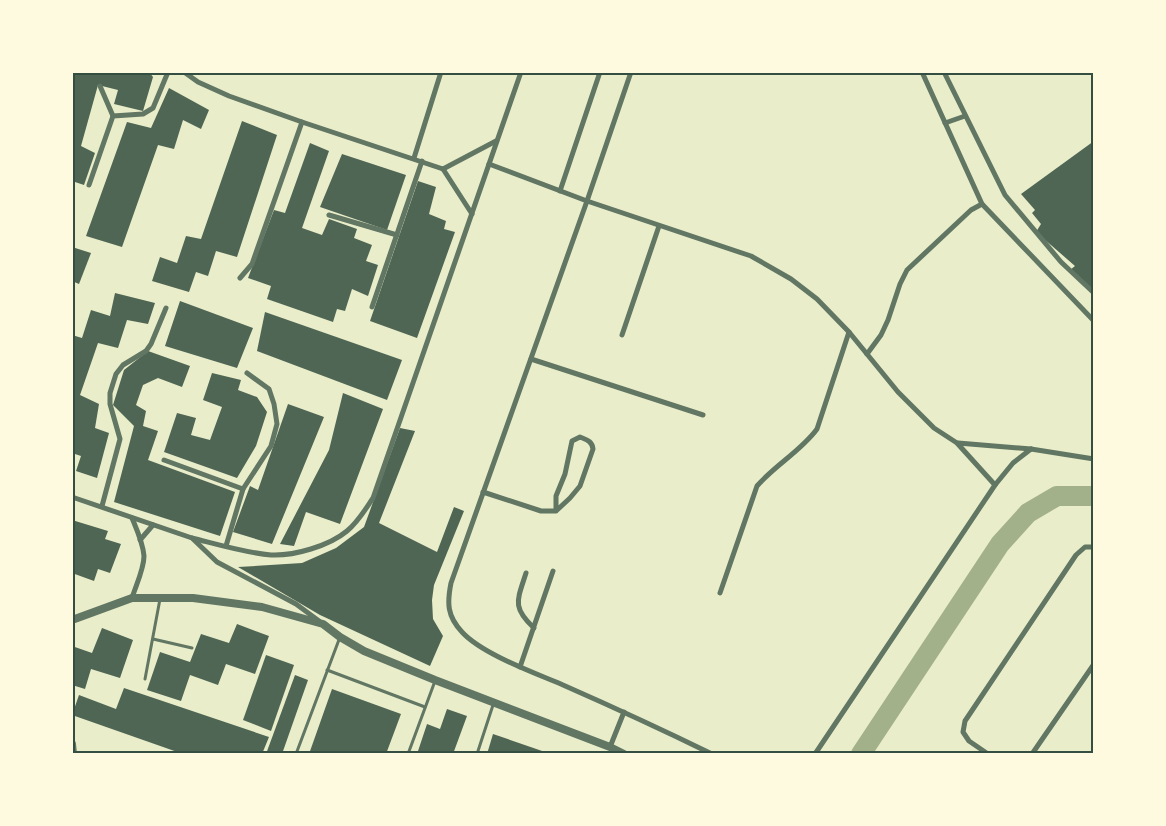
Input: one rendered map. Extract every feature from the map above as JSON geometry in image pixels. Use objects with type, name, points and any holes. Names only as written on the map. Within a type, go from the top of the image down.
[{"type":"street","points":[[114,116],[142,114],[153,108],[168,72]]},
{"type":"street","points":[[184,72],[198,82],[228,96],[443,169],[472,214]]},
{"type":"street","points":[[414,158],[441,72]]},
{"type":"street","points":[[72,497],[192,538],[271,555],[298,553],[324,544],[346,532],[360,518],[373,498],[521,72]]},
{"type":"street","points":[[560,191],[600,72]]},
{"type":"street","points":[[631,72],[587,202],[451,583],[447,600],[452,619],[462,632],[477,645],[712,754]]},
{"type":"street","points":[[922,72],[982,204],[1094,321]]},
{"type":"street","points":[[944,72],[1005,194],[1060,262],[1094,293]]},
{"type":"street","points":[[90,185],[114,116],[100,86]]},
{"type":"street","points":[[945,123],[965,116]]},
{"type":"street","points":[[240,278],[252,264],[302,122]]},
{"type":"street","points":[[443,169],[496,141]]},
{"type":"street","points":[[372,308],[422,161]]},
{"type":"street","points":[[489,164],[587,202],[751,256],[791,279],[816,299],[849,332],[898,392],[934,428],[957,443],[995,485]]},
{"type":"street","points":[[867,354],[881,336],[907,270],[971,210],[982,204]]},
{"type":"street","points":[[329,215],[397,235]]},
{"type":"street","points":[[622,335],[659,226]]},
{"type":"street","points":[[102,506],[120,440],[110,404],[110,393],[116,374],[122,365],[146,351],[151,344],[166,308]]},
{"type":"street","points":[[720,593],[757,486],[766,475],[811,437],[817,428],[849,332]]},
{"type":"street","points":[[531,358],[703,415]]},
{"type":"street","points":[[226,546],[243,489],[271,446],[277,424],[270,388],[246,373]]},
{"type":"street","points":[[483,492],[541,511],[556,511],[580,486],[593,449],[589,441],[580,437],[572,441],[565,474],[556,496],[556,511]]},
{"type":"street","points":[[957,443],[1031,449],[1094,459]]},
{"type":"street","points":[[815,754],[995,485],[1013,463],[1031,449]]},
{"type":"street","points":[[164,460],[243,489]]},
{"type":"street","points":[[132,518],[144,557],[132,598]]},
{"type":"street","points":[[140,540],[153,525]]},
{"type":"street","points":[[192,538],[217,562],[296,604],[340,637],[364,650],[624,754]]},
{"type":"street","points":[[988,754],[969,742],[963,732],[965,721],[1076,555],[1085,547],[1094,547]]},
{"type":"street","points":[[520,666],[553,572]]},
{"type":"street","points":[[526,574],[518,607],[524,618],[534,628]]},
{"type":"street","points":[[72,620],[132,598],[193,598],[262,606],[323,624]]},
{"type":"street","points":[[1032,754],[1094,664]]},
{"type":"street","points":[[610,747],[624,712]]},
{"type":"street","points":[[72,744],[73,754]]},
{"type":"lane","points":[[145,679],[160,599]]},
{"type":"lane","points":[[296,754],[340,637]]},
{"type":"lane","points":[[153,638],[192,648]]},
{"type":"lane","points":[[327,670],[425,707]]},
{"type":"lane","points":[[408,754],[435,680]]},
{"type":"lane","points":[[477,754],[494,702]]},
{"type":"building","points":[[72,72],[149,72],[153,77],[143,111],[114,104],[118,90],[98,85],[81,146],[95,153],[84,185],[72,181]]},
{"type":"building","points":[[169,88],[209,110],[201,129],[183,120],[174,149],[158,145],[122,247],[86,236],[127,122],[151,128]]},
{"type":"building","points":[[242,121],[277,135],[237,257],[216,251],[208,276],[196,272],[189,292],[152,281],[160,257],[177,263],[186,236],[201,239]]},
{"type":"building","points":[[1094,141],[1094,290],[1070,270],[1075,266],[1036,232],[1041,224],[1032,213],[1035,210],[1021,194]]},
{"type":"building","points":[[310,143],[329,151],[302,228],[322,235],[329,219],[357,229],[354,238],[372,245],[366,261],[378,265],[368,296],[352,289],[345,311],[337,309],[333,322],[267,299],[271,286],[248,278],[274,210],[285,213]]},
{"type":"building","points":[[342,154],[406,175],[387,230],[320,207]]},
{"type":"building","points":[[418,181],[436,187],[429,214],[446,221],[444,229],[455,232],[417,338],[370,321]]},
{"type":"building","points":[[72,247],[91,253],[79,284],[72,281]]},
{"type":"building","points":[[115,293],[155,303],[148,324],[127,320],[118,348],[98,343],[80,395],[99,404],[95,428],[109,433],[97,478],[76,471],[81,456],[72,453],[72,335],[82,338],[91,310],[110,316]]},
{"type":"building","points":[[180,301],[253,328],[237,368],[165,346]]},
{"type":"building","points":[[265,312],[402,360],[387,400],[257,351]]},
{"type":"building","points":[[148,351],[190,366],[182,387],[158,378],[143,385],[136,405],[146,411],[143,426],[158,431],[148,460],[235,492],[220,536],[114,502],[134,426],[113,405],[124,370]]},
{"type":"building","points":[[212,373],[241,380],[238,390],[257,397],[267,412],[256,446],[237,478],[164,452],[177,413],[196,418],[191,435],[210,440],[222,407],[203,400]]},
{"type":"building","points":[[343,393],[383,409],[340,524],[306,512],[294,546],[280,544],[329,450]]},
{"type":"building","points":[[288,404],[324,417],[272,544],[233,532],[250,486],[258,490]]},
{"type":"building","points":[[400,428],[415,431],[379,523],[437,552],[454,507],[464,511],[434,585],[432,600],[433,619],[443,636],[430,666],[320,615],[238,567],[302,563],[336,548],[364,527]]},
{"type":"building","points":[[72,520],[108,531],[105,539],[121,544],[110,573],[98,569],[94,581],[72,573]]},
{"type":"building","points":[[237,624],[269,636],[255,674],[226,664],[218,685],[190,675],[181,701],[147,690],[160,652],[190,662],[201,634],[229,643]]},
{"type":"building","points":[[102,628],[133,640],[120,678],[91,669],[85,689],[72,685],[72,646],[92,653]]},
{"type":"building","points":[[266,655],[294,665],[271,731],[243,720]]},
{"type":"building","points":[[295,675],[308,680],[282,754],[266,754]]},
{"type":"building","points":[[124,688],[269,737],[262,754],[183,754],[72,715],[79,695],[116,709]]},
{"type":"building","points":[[332,689],[401,714],[386,754],[309,754]]},
{"type":"building","points":[[447,709],[467,716],[453,754],[417,754],[427,724],[440,729]]},
{"type":"building","points":[[493,734],[548,753],[548,754],[487,754]]},
{"type":"waterway","points":[[861,754],[1000,544],[1028,513],[1057,496],[1094,496]]}]
